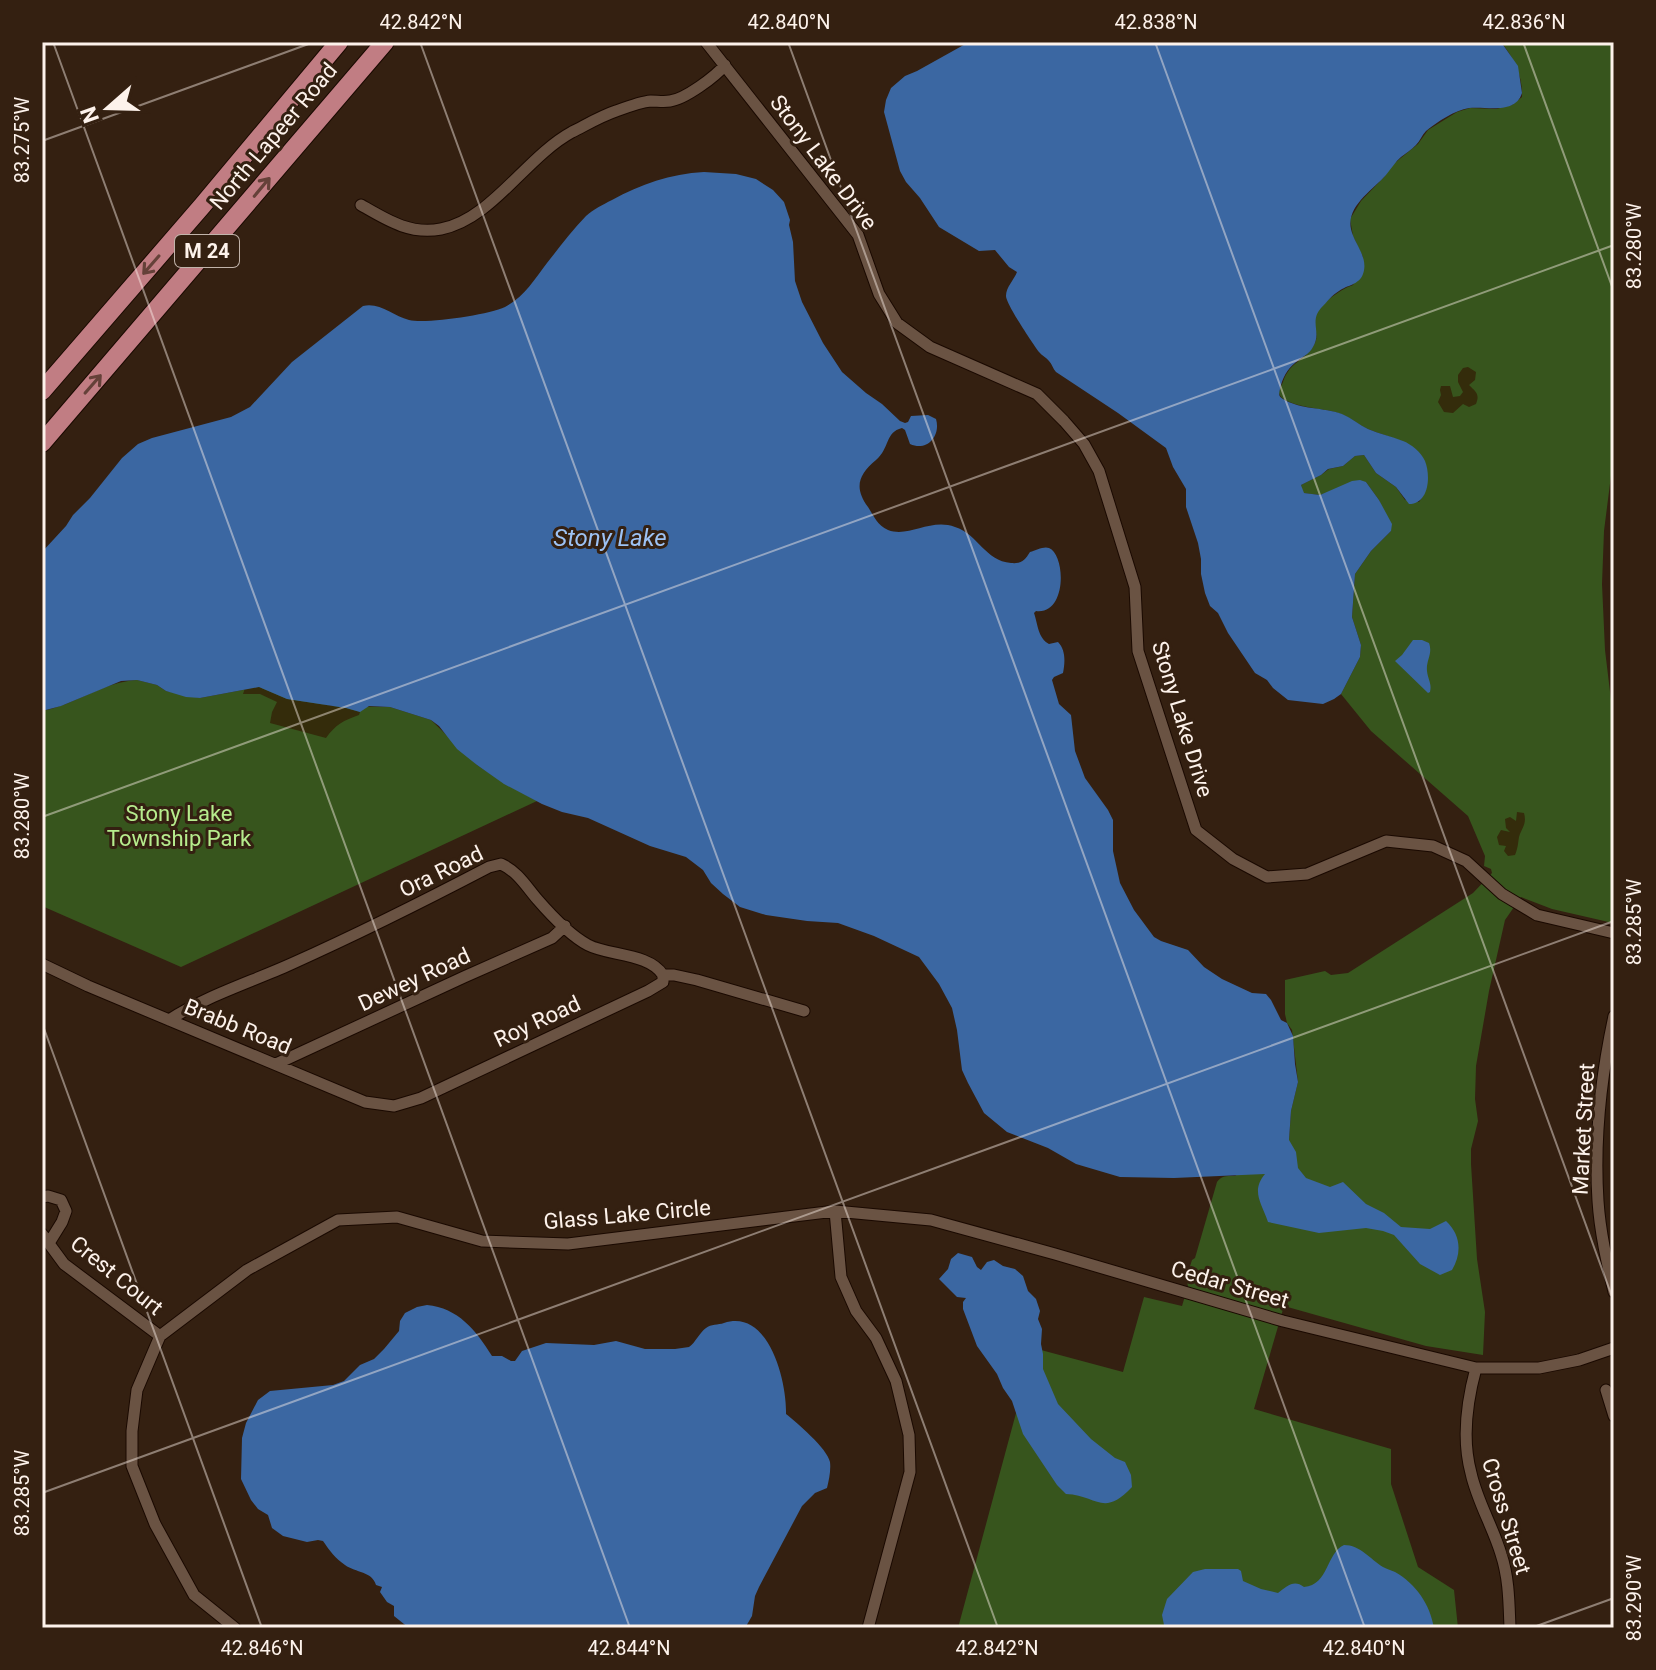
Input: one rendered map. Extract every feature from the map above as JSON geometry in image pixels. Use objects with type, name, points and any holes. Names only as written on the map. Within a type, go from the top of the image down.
[{"type":"main road","name":"North Lapeer Road","points":[[42,391],[339,42]]},
{"type":"main road","name":"North Lapeer Road","points":[[42,443],[385,42]]},
{"type":"main road","points":[[202,206],[202,220],[208,229],[223,232]]},
{"type":"street","name":"Stony Lake Drive","points":[[706,42],[858,235],[879,294],[897,323],[930,347],[1037,394],[1084,444],[1099,471],[1135,587],[1138,651],[1196,830],[1233,859],[1267,877],[1307,874],[1386,841],[1433,846],[1466,861],[1502,894],[1537,915],[1614,933]]},
{"type":"street","points":[[361,205],[397,226],[417,231],[442,229],[470,218],[487,206],[534,161],[568,135],[612,112],[649,101],[673,101],[716,76],[725,65]]},
{"type":"street","name":"Ora Road","points":[[169,1020],[187,1008],[293,963],[489,867],[501,864],[511,869],[547,911],[590,946],[632,957],[656,967],[663,975],[697,980],[804,1011]]},
{"type":"street","name":"Dewey Road","points":[[276,1064],[545,942],[565,926]]},
{"type":"street","name":"Brabb Road","points":[[42,964],[365,1102],[394,1106],[421,1098]]},
{"type":"street","name":"Roy Road","points":[[421,1098],[648,991],[663,982],[663,975]]},
{"type":"street","name":"Market Street","points":[[1614,1016],[1602,1074],[1597,1162],[1598,1201],[1614,1292]]},
{"type":"street","name":"Crest Court","points":[[42,1197],[61,1200],[66,1211],[62,1222],[45,1238],[64,1264],[160,1336]]},
{"type":"street","points":[[835,1211],[841,1277],[856,1311],[876,1338],[896,1381],[909,1435],[910,1472],[868,1628]]},
{"type":"street","name":"Glass Lake Circle","points":[[235,1628],[194,1595],[155,1524],[132,1466],[132,1431],[137,1390],[160,1336],[247,1270],[338,1220],[397,1217],[482,1241],[568,1244],[835,1211]]},
{"type":"street","name":"Cedar Street","points":[[835,1211],[931,1220],[1283,1321],[1476,1368],[1539,1368],[1579,1360],[1614,1348]]},
{"type":"street","name":"Cross Street","points":[[1476,1368],[1467,1421],[1467,1449],[1470,1471],[1501,1553],[1509,1592],[1510,1628]]},
{"type":"street","points":[[1606,1390],[1614,1416]]},
{"type":"green space","points":[[1501,42],[1614,42],[1614,452],[1604,531],[1602,584],[1605,650],[1614,725],[1614,919],[1613,923],[1552,909],[1521,897],[1505,920],[1476,1066],[1478,1121],[1471,1149],[1477,1259],[1485,1312],[1483,1355],[1426,1346],[1284,1306],[1254,1409],[1391,1449],[1391,1484],[1418,1567],[1454,1590],[1458,1628],[958,1628],[1022,1391],[1041,1350],[1123,1372],[1144,1297],[1182,1306],[1188,1286],[1186,1279],[1217,1182],[1223,1177],[1235,1176],[1289,1140],[1291,1111],[1298,1082],[1292,1030],[1285,1014],[1285,980],[1325,971],[1331,975],[1348,973],[1473,893],[1492,873],[1484,866],[1485,856],[1468,816],[1371,731],[1341,694],[1360,657],[1361,645],[1352,617],[1355,574],[1371,551],[1391,531],[1379,500],[1366,482],[1320,495],[1303,493],[1301,485],[1329,469],[1343,466],[1355,456],[1364,455],[1376,473],[1396,487],[1405,500],[1419,502],[1426,486],[1425,463],[1421,455],[1406,443],[1368,429],[1340,413],[1287,401],[1279,393],[1286,375],[1314,345],[1314,321],[1318,310],[1335,294],[1353,285],[1363,257],[1353,236],[1350,219],[1361,201],[1428,130],[1457,112],[1470,108],[1496,109],[1512,105],[1522,97],[1517,68]]},
{"type":"green space","name":"Stony Lake Township Park","points":[[137,680],[157,685],[166,691],[200,698],[259,687],[330,706],[390,707],[431,720],[477,765],[537,801],[181,967],[42,906],[42,711],[112,685]]},
{"type":"sand","points":[[1468,367],[1476,372],[1475,380],[1469,385],[1477,395],[1476,404],[1469,407],[1463,404],[1453,413],[1444,412],[1438,402],[1441,386],[1450,386],[1453,397],[1460,396],[1463,392],[1458,375]]},
{"type":"sand","points":[[259,687],[287,699],[360,712],[336,726],[326,738],[270,723],[277,702],[260,694],[243,694],[245,688]]},
{"type":"sand","points":[[1517,812],[1524,813],[1525,823],[1515,855],[1508,856],[1504,851],[1506,846],[1499,845],[1497,837],[1501,830],[1510,832],[1505,819],[1510,817],[1516,821]]},
{"type":"water","points":[[969,42],[1501,42],[1518,66],[1522,93],[1518,100],[1507,107],[1469,108],[1441,120],[1426,131],[1356,206],[1351,229],[1363,256],[1363,274],[1321,308],[1316,318],[1313,347],[1290,368],[1281,385],[1280,396],[1290,403],[1342,414],[1368,429],[1399,439],[1421,454],[1427,467],[1427,488],[1421,499],[1409,504],[1396,487],[1376,473],[1364,455],[1355,456],[1343,466],[1328,469],[1301,485],[1304,493],[1320,495],[1352,481],[1366,482],[1392,524],[1391,531],[1371,551],[1355,574],[1352,617],[1361,645],[1360,657],[1341,694],[1334,699],[1323,704],[1288,700],[1255,673],[1218,613],[1210,606],[1201,574],[1198,543],[1186,507],[1186,489],[1166,448],[1056,372],[1031,341],[1007,300],[1007,290],[1017,272],[995,250],[979,251],[939,227],[906,182],[900,171],[884,112],[891,88],[905,76]]},
{"type":"water","name":"Stony Lake","points":[[704,172],[756,179],[773,190],[784,202],[790,220],[795,281],[802,302],[842,372],[900,421],[905,423],[911,416],[928,415],[936,419],[934,436],[922,446],[910,444],[902,428],[893,433],[862,476],[861,494],[878,523],[896,532],[937,525],[955,527],[970,535],[995,558],[1011,563],[1021,562],[1030,552],[1042,548],[1049,548],[1055,553],[1061,572],[1058,595],[1054,604],[1046,610],[1034,613],[1043,638],[1049,644],[1058,642],[1062,649],[1063,673],[1052,680],[1059,704],[1071,715],[1075,751],[1085,778],[1113,820],[1113,851],[1120,883],[1134,910],[1154,937],[1188,950],[1204,967],[1222,979],[1252,993],[1266,994],[1281,1020],[1287,1023],[1293,1036],[1298,1082],[1291,1111],[1289,1140],[1296,1152],[1298,1168],[1306,1178],[1330,1187],[1343,1182],[1366,1204],[1401,1227],[1430,1229],[1446,1221],[1455,1232],[1458,1244],[1452,1270],[1440,1275],[1420,1264],[1394,1235],[1383,1231],[1366,1228],[1319,1233],[1268,1222],[1258,1191],[1265,1174],[1120,1177],[1076,1164],[1048,1148],[1007,1132],[984,1113],[968,1083],[962,1070],[952,1008],[919,957],[838,923],[766,915],[740,907],[686,857],[650,846],[588,818],[542,804],[504,784],[457,749],[431,720],[390,707],[369,706],[360,712],[287,699],[259,687],[200,698],[186,697],[137,680],[121,681],[42,711],[42,552],[122,458],[138,444],[231,417],[250,407],[292,362],[363,306],[375,306],[417,321],[472,316],[505,307],[528,288],[592,211],[645,185],[679,175]]},
{"type":"water","points":[[1413,640],[1429,643],[1428,693],[1395,661]]},
{"type":"water","points":[[958,1253],[972,1257],[981,1270],[987,1262],[994,1260],[1023,1276],[1040,1311],[1038,1319],[1042,1329],[1043,1369],[1058,1404],[1091,1439],[1125,1462],[1132,1487],[1122,1496],[1107,1503],[1100,1502],[1066,1494],[1057,1485],[1023,1434],[1012,1401],[977,1346],[963,1309],[966,1298],[957,1297],[939,1279]]},
{"type":"water","points":[[427,1305],[457,1316],[473,1329],[492,1356],[502,1356],[511,1361],[515,1361],[522,1351],[546,1343],[594,1345],[616,1341],[645,1349],[689,1347],[708,1327],[740,1321],[753,1326],[764,1337],[779,1367],[786,1414],[828,1456],[830,1468],[827,1488],[815,1493],[802,1506],[759,1587],[752,1616],[745,1628],[409,1628],[394,1616],[394,1606],[380,1592],[382,1587],[367,1575],[342,1563],[323,1541],[307,1542],[283,1536],[272,1528],[268,1515],[251,1500],[241,1479],[242,1438],[258,1400],[270,1391],[333,1385],[344,1381],[360,1365],[374,1359],[384,1349],[399,1331],[405,1313]]},
{"type":"water","points":[[1344,1545],[1360,1550],[1409,1582],[1425,1603],[1434,1628],[1170,1628],[1164,1625],[1162,1615],[1167,1599],[1193,1572],[1238,1569],[1243,1581],[1278,1593],[1291,1584],[1304,1587],[1318,1581],[1338,1549]]}]
